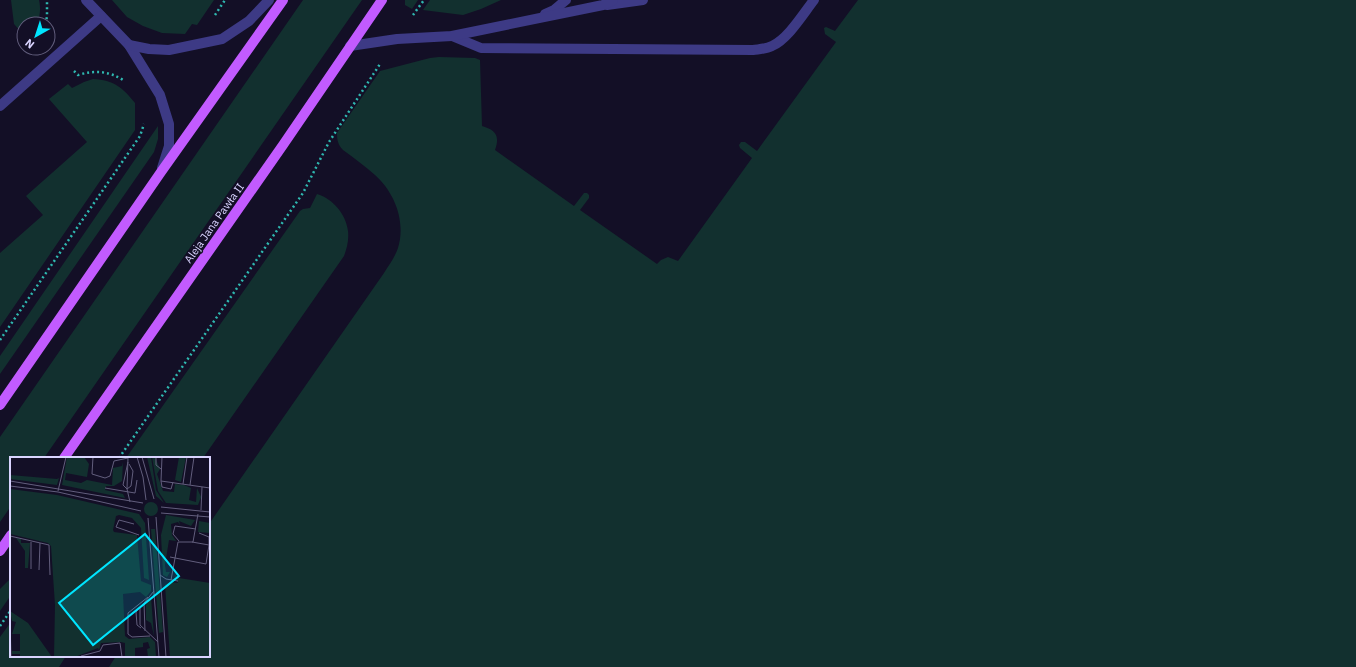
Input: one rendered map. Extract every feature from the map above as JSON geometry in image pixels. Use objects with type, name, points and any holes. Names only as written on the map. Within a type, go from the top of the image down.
[{"type":"main road","points":[[0,406],[161,172],[283,0]]},
{"type":"main road","name":"Aleja Jana Pawła II","points":[[65,457],[284,145],[382,0]]},
{"type":"main road","points":[[0,551],[10,536]]},
{"type":"lane","points":[[86,0],[129,44],[160,95],[169,124],[169,146],[161,172]]},
{"type":"lane","points":[[129,44],[149,49],[169,50],[222,39],[249,21],[269,0]]},
{"type":"lane","points":[[534,20],[554,10],[566,0]]},
{"type":"lane","points":[[572,12],[593,0]]},
{"type":"lane","points":[[603,5],[613,0]]},
{"type":"lane","points":[[350,46],[398,39],[452,36],[603,5],[640,0]]},
{"type":"lane","points":[[452,36],[481,48],[753,50],[773,46],[781,41],[814,0]]},
{"type":"lane","points":[[0,106],[101,16]]},
{"type":"path","points":[[47,0],[48,16]]},
{"type":"path","points":[[418,9],[424,0]]},
{"type":"path","points":[[74,70],[78,75],[106,72],[117,76],[127,83]]},
{"type":"path","points":[[120,457],[303,194],[326,146],[373,75]]},
{"type":"path","points":[[0,340],[140,136],[147,118]]},
{"type":"path","points":[[0,626],[10,611]]},
{"type":"green space","points":[[11,0],[39,0],[39,16],[16,16],[16,26],[14,24]]},
{"type":"green space","points":[[112,0],[214,0],[197,25],[192,24],[185,34],[162,33],[143,26],[127,17]]},
{"type":"green space","points":[[303,0],[362,0],[45,457],[10,457],[10,507],[0,522],[0,437]]},
{"type":"green space","points":[[405,0],[418,0],[412,9],[405,5]]},
{"type":"green space","points":[[430,0],[501,0],[463,15],[423,10]]},
{"type":"green space","points":[[858,0],[1356,0],[1356,667],[109,667],[115,657],[210,657],[210,523],[384,273],[397,251],[401,228],[400,218],[393,199],[382,182],[375,175],[343,150],[337,138],[337,133],[380,71],[439,57],[475,58],[480,60],[482,126],[491,129],[496,134],[497,141],[495,150],[574,206],[584,193],[587,193],[589,198],[580,210],[657,264],[661,260],[668,257],[678,261],[752,158],[740,148],[739,145],[741,142],[745,142],[757,151],[836,42],[825,34],[824,28],[826,27],[835,31]]},
{"type":"green space","points":[[93,79],[112,83],[122,89],[135,103],[135,130],[0,327],[0,253],[43,215],[26,196],[87,142],[49,99],[68,84],[72,88]]},
{"type":"green space","points":[[158,126],[158,139],[154,152],[0,374],[0,356]]},
{"type":"green space","points":[[317,194],[333,203],[342,213],[348,231],[347,247],[344,256],[204,457],[127,457],[300,211],[310,208]]},
{"type":"green space","points":[[10,579],[10,596],[0,611],[0,589]]},
{"type":"green space","points":[[10,623],[10,657],[65,657],[59,667],[0,667],[0,637]]}]
